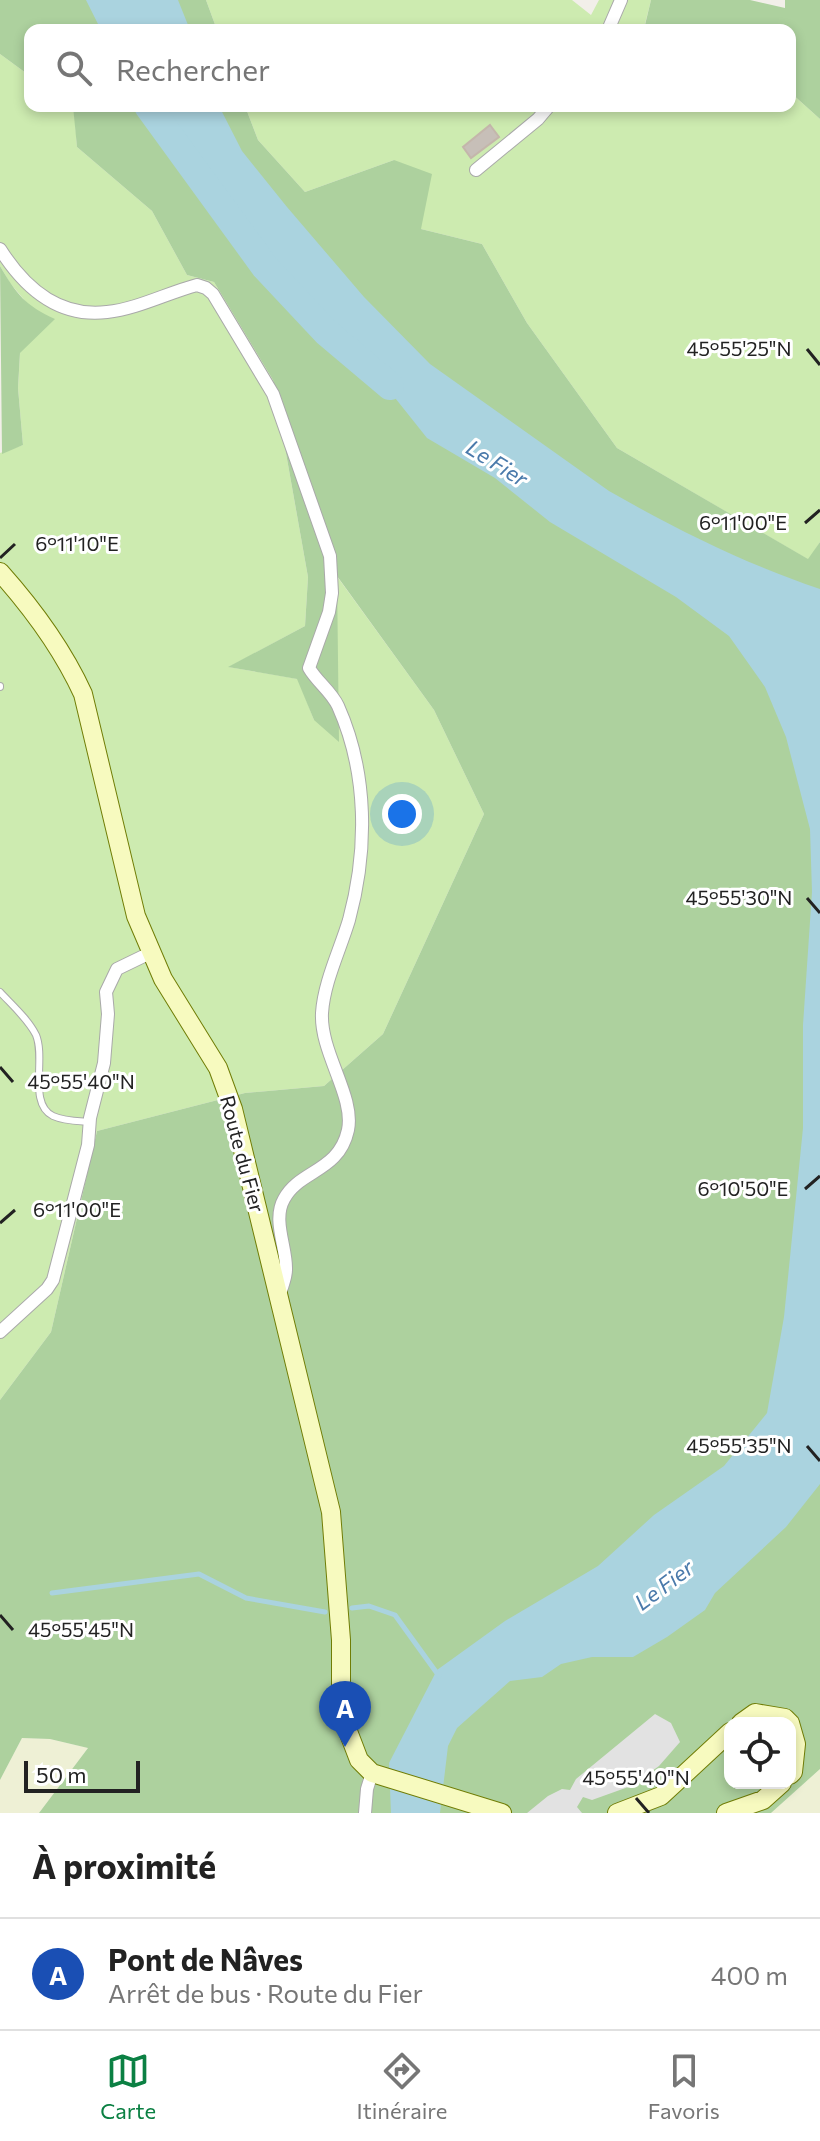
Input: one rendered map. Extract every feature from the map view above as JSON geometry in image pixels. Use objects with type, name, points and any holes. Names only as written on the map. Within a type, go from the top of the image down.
[{"type":"main road","name":"Route du Fier","points":[[0,572],[50,634],[83,694],[136,916],[163,979],[218,1068],[233,1109],[331,1512],[341,1640],[341,1713],[359,1760],[372,1773]]},
{"type":"main road","points":[[749,1717],[755,1713],[779,1717]]},
{"type":"main road","points":[[617,1813],[661,1796],[724,1738]]},
{"type":"main road","points":[[372,1773],[495,1811]]},
{"type":"main road","points":[[726,1813],[763,1800],[775,1789]]},
{"type":"street","points":[[611,24],[621,0]]},
{"type":"street","points":[[476,170],[544,112]]},
{"type":"street","points":[[0,249],[22,281],[37,294],[56,305],[79,310],[104,313],[197,285],[206,288],[273,394],[330,556],[332,593],[329,612],[309,668],[338,705],[349,740],[364,819],[350,916],[322,1014],[333,1071],[347,1100],[349,1127],[343,1146],[334,1158],[288,1192],[282,1200],[279,1213],[286,1272],[279,1298]]},
{"type":"street","points":[[0,1332],[53,1280],[88,1145],[90,1122],[104,1063],[108,1014],[106,992],[117,969],[150,953]]},
{"type":"street","points":[[365,1813],[372,1773]]},
{"type":"lane","points":[[0,992],[36,1036],[40,1056],[38,1094],[43,1107],[59,1118],[90,1122]]},
{"type":"green space","points":[[0,0],[206,0],[215,24],[24,24],[24,72],[0,54]]},
{"type":"green space","points":[[206,0],[572,0],[591,15],[599,0],[651,0],[645,24],[215,24]]},
{"type":"green space","points":[[651,0],[750,0],[785,8],[785,0],[820,0],[820,119],[796,97],[796,24],[645,24]]},
{"type":"green space","points":[[0,54],[24,72],[24,112],[74,112],[77,147],[152,211],[187,275],[214,282],[273,380],[308,577],[305,626],[229,667],[298,679],[314,720],[336,575],[434,710],[484,814],[383,1034],[324,1086],[245,1093],[97,1131],[51,1332],[0,1400],[0,453],[23,445],[18,388],[20,353],[31,308],[0,266]]},
{"type":"green space","points":[[796,97],[820,119],[820,542],[809,560],[617,448],[527,323],[482,244],[421,229],[394,160],[305,192],[258,140],[247,112],[796,112]]},
{"type":"green space","points":[[74,112],[247,112],[258,140],[305,192],[394,160],[432,174],[421,229],[482,244],[527,323],[617,448],[808,559],[820,542],[820,1769],[771,1813],[39,1813],[88,1748],[50,1739],[22,1738],[0,1780],[0,1400],[51,1332],[97,1131],[245,1093],[324,1086],[383,1034],[484,814],[434,710],[337,576],[339,742],[314,720],[297,679],[228,667],[305,626],[308,577],[273,380],[214,282],[187,275],[152,211],[77,147]]},
{"type":"green space","points":[[0,266],[23,298],[55,319],[20,353],[18,388],[23,445],[2,454]]},
{"type":"green space","points":[[22,1738],[50,1739],[88,1748],[39,1813],[0,1813],[0,1780]]},
{"type":"green space","points":[[820,1769],[820,1813],[771,1813]]},
{"type":"shaded area","points":[[655,1714],[671,1723],[680,1742],[659,1766],[631,1786],[592,1800],[583,1797],[577,1807],[582,1813],[527,1813],[548,1796],[562,1789],[570,1790],[576,1779]]},
{"type":"water","points":[[86,0],[178,0],[188,24],[98,24]]},
{"type":"water","points":[[158,112],[222,112],[242,151],[287,207],[364,297],[430,364],[609,491],[712,545],[820,589],[820,1484],[786,1527],[715,1593],[705,1610],[667,1637],[633,1657],[592,1657],[561,1664],[542,1677],[510,1681],[457,1728],[448,1746],[440,1813],[391,1813],[389,1763],[437,1670],[505,1621],[598,1566],[654,1515],[724,1466],[767,1413],[784,1317],[803,1128],[803,1025],[812,892],[810,829],[786,737],[765,687],[729,636],[676,597],[550,522],[495,478],[427,438],[380,379],[327,331],[266,266],[207,174]]},
{"type":"building","points":[[490,125],[499,137],[471,158],[463,147]]},
{"type":"waterway","name":"Le Fier","points":[[152,112],[265,267],[326,332],[390,386]]},
{"type":"waterway","points":[[52,1593],[199,1574],[246,1598],[325,1612]]},
{"type":"waterway","points":[[352,1608],[369,1606],[395,1615],[439,1676]]},
{"type":"place","name":"Pont de Nâves","points":[[345,1747]]}]
